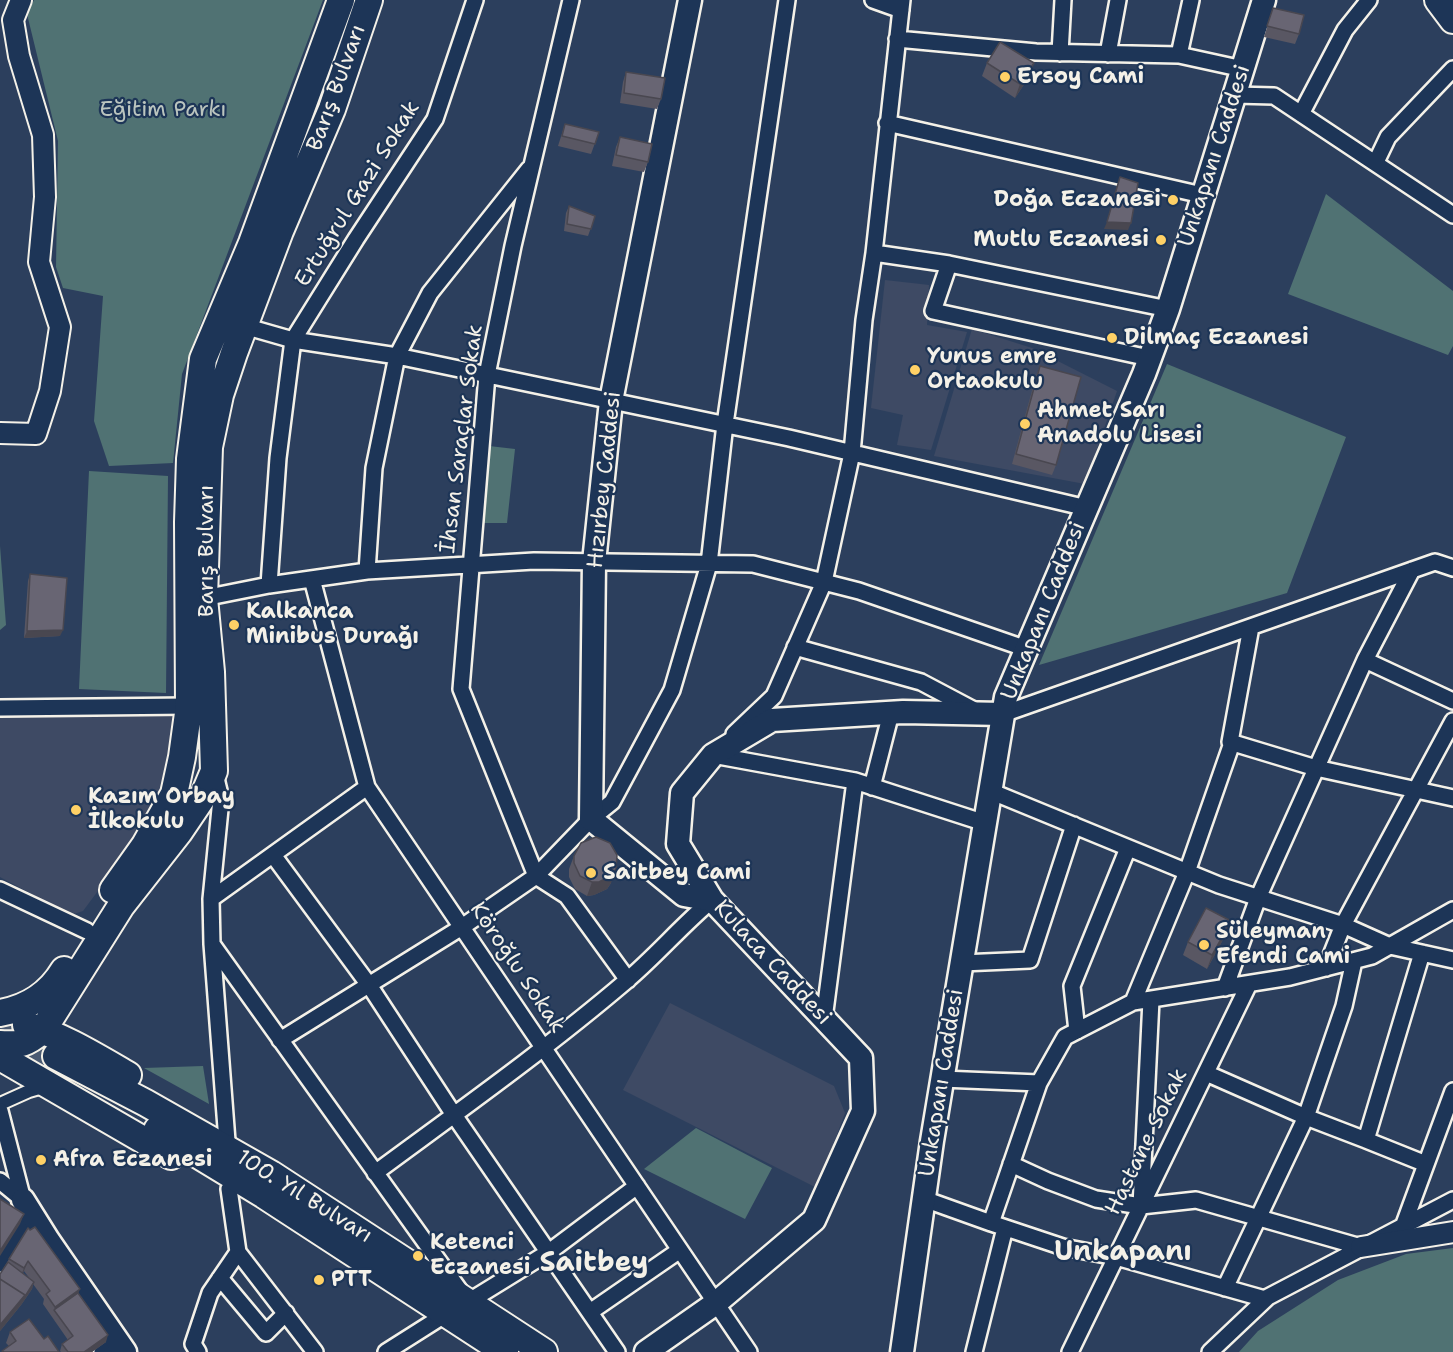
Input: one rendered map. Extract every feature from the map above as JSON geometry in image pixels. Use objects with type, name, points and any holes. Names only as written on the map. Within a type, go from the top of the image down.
[{"type":"main road","name":"Barış Bulvarı","points":[[36,1032],[87,931],[145,845],[174,794],[189,706],[190,459],[203,359],[252,243],[340,0]]},
{"type":"main road","name":"Barış Bulvarı","points":[[0,1013],[19,1010],[58,991],[94,951],[121,906],[179,832],[204,795],[214,771],[211,672],[204,598],[208,447],[220,395],[243,326],[332,108],[369,0]]},
{"type":"main road","name":"Hızırbey Caddesi","points":[[591,819],[594,562],[611,401],[690,0]]},
{"type":"main road","name":"Unkapanı Caddesi","points":[[902,1352],[942,1079],[1006,697],[1087,508],[1168,309],[1264,0]]},
{"type":"main road","points":[[1438,0],[1453,20]]},
{"type":"main road","name":"Kulaca Caddesi","points":[[646,1352],[716,1303],[813,1220],[863,1111],[861,1058],[712,900],[678,844],[682,793],[713,755],[772,720],[891,713],[1003,714]]},
{"type":"main road","points":[[591,819],[684,895],[712,900]]},
{"type":"main road","points":[[57,1064],[65,1034],[59,1016],[58,991]]},
{"type":"main road","points":[[0,1018],[36,1032],[57,1064],[229,1189],[267,1185]]},
{"type":"main road","points":[[36,1032],[35,1067],[57,1064]]},
{"type":"main road","points":[[0,1044],[20,1045],[36,1032]]},
{"type":"main road","points":[[0,1057],[57,1064],[196,1117],[227,1141],[267,1185]]},
{"type":"main road","name":"100. Yıl Bulvarı","points":[[57,1064],[165,1134],[267,1185],[468,1302],[544,1352]]},
{"type":"main road","name":"100. Yıl Bulvarı","points":[[267,1185],[446,1314],[505,1352]]},
{"type":"main road","points":[[28,1207],[115,1348]]},
{"type":"street","points":[[0,433],[36,434],[50,390],[60,327],[39,262],[45,197],[43,135],[19,56],[13,20],[21,0]]},
{"type":"street","name":"Ertuğrul Gazi Sokak","points":[[293,340],[356,238],[435,119],[475,0]]},
{"type":"street","name":"İhsan Saraçlar Sokak","points":[[536,876],[461,689],[487,375],[513,246],[572,0]]},
{"type":"street","points":[[280,1040],[462,927],[536,876],[591,819],[612,802],[672,690],[709,564],[725,424],[787,0]]},
{"type":"street","points":[[713,755],[774,696],[824,582],[852,453],[864,320],[874,253],[901,5],[873,0]]},
{"type":"street","points":[[1060,52],[1063,0]]},
{"type":"street","points":[[1108,54],[1118,0]]},
{"type":"street","points":[[1179,56],[1191,0]]},
{"type":"street","points":[[1301,114],[1345,30],[1369,0]]},
{"type":"street","points":[[897,39],[1036,52],[1179,56],[1243,69]]},
{"type":"street","points":[[1376,162],[1388,137],[1453,69]]},
{"type":"street","points":[[1235,95],[1274,96],[1453,214]]},
{"type":"street","points":[[887,123],[1202,195]]},
{"type":"street","points":[[367,571],[374,468],[397,356],[430,293],[532,165]]},
{"type":"street","points":[[874,253],[949,264],[1168,309]]},
{"type":"street","points":[[949,264],[933,311],[1149,358]]},
{"type":"street","points":[[243,326],[293,340],[397,356],[725,424],[1087,508]]},
{"type":"street","points":[[269,585],[278,458],[293,340]]},
{"type":"street","points":[[204,598],[269,585],[367,571],[534,561],[753,564],[859,591],[1027,649]]},
{"type":"street","points":[[1003,714],[1435,562],[1453,568]]},
{"type":"street","points":[[1225,988],[1258,898],[1316,768],[1365,660],[1412,570]]},
{"type":"street","name":"Köroğlu Sokak","points":[[312,579],[367,788],[749,1352]]},
{"type":"street","points":[[1133,1002],[1187,872],[1232,742],[1251,627]]},
{"type":"street","points":[[795,647],[921,682],[979,713]]},
{"type":"street","points":[[1365,660],[1453,701]]},
{"type":"street","points":[[0,708],[189,706]]},
{"type":"street","points":[[872,787],[891,713]]},
{"type":"street","points":[[1326,968],[1343,924],[1453,721]]},
{"type":"street","points":[[1232,742],[1316,768],[1453,798]]},
{"type":"street","points":[[713,755],[855,781],[985,823]]},
{"type":"street","points":[[214,771],[220,799],[211,899],[212,944],[227,1141]]},
{"type":"street","points":[[824,1019],[855,781]]},
{"type":"street","points":[[211,899],[367,788]]},
{"type":"street","points":[[990,791],[1219,885],[1343,924],[1390,946],[1453,960]]},
{"type":"street","points":[[962,963],[1030,960],[1074,825]]},
{"type":"street","points":[[1077,1031],[1072,986],[1128,848]]},
{"type":"street","points":[[273,855],[369,985],[454,1115],[617,1352]]},
{"type":"street","points":[[536,876],[567,896],[628,980]]},
{"type":"street","points":[[0,890],[87,931]]},
{"type":"street","points":[[375,1173],[544,1049],[628,980],[687,921],[712,900]]},
{"type":"street","points":[[974,1352],[1011,1164],[1039,1083],[1065,1036],[1133,1002],[1290,977],[1372,956],[1453,910]]},
{"type":"street","points":[[212,944],[468,1302],[549,1252],[637,1186]]},
{"type":"street","points":[[1366,1140],[1422,953]]},
{"type":"street","points":[[1225,1288],[1306,1117],[1344,1006],[1354,961]]},
{"type":"street","name":"Hastane Sokak","points":[[1070,1352],[1249,984]]},
{"type":"street","points":[[1141,1206],[1151,1000]]},
{"type":"street","points":[[0,1104],[28,1091],[57,1064]]},
{"type":"street","points":[[1206,1073],[1306,1117],[1426,1164]]},
{"type":"street","points":[[942,1079],[1039,1083]]},
{"type":"street","points":[[1404,1224],[1453,1091]]},
{"type":"street","points":[[0,1111],[28,1207],[0,1264]]},
{"type":"street","points":[[1011,1164],[1096,1199],[1141,1206],[1196,1200],[1361,1247],[1453,1232]]},
{"type":"street","points":[[0,1181],[28,1207]]},
{"type":"street","points":[[229,1189],[238,1252],[315,1352]]},
{"type":"street","points":[[924,1199],[1063,1247],[1116,1257],[1265,1299]]},
{"type":"street","points":[[1210,1352],[1265,1299],[1453,1200]]},
{"type":"street","points":[[590,1312],[680,1250]]},
{"type":"street","points":[[198,1352],[193,1344],[210,1293],[238,1252]]},
{"type":"street","points":[[220,1278],[266,1333],[286,1313]]},
{"type":"street","points":[[386,1352],[446,1314]]},
{"type":"shaded area","name":"Yunus emre Ortaokulu","points":[[885,280],[929,285],[927,325],[967,332],[931,450],[897,445],[903,415],[871,408]]},
{"type":"shaded area","name":"Ahmet Sarı Anadolu Lisesi","points":[[972,329],[1032,348],[1117,391],[1085,484],[934,456]]},
{"type":"shaded area","name":"Kazım Orbay İlkokulu","points":[[174,714],[161,788],[141,833],[83,911],[71,915],[0,877],[0,715]]},
{"type":"shaded area","points":[[670,1003],[834,1086],[845,1113],[817,1188],[623,1090]]},
{"type":"green space","name":"Eğitim Parkı","points":[[34,0],[323,0],[182,374],[173,463],[109,466],[94,421],[103,296],[63,288],[56,267],[58,141],[27,14]]},
{"type":"green space","points":[[1326,194],[1453,291],[1453,346],[1448,355],[1288,294]]},
{"type":"green space","points":[[1167,364],[1346,437],[1287,593],[1039,665]]},
{"type":"green space","points":[[489,446],[515,449],[507,523],[483,523]]},
{"type":"green space","points":[[89,471],[168,476],[166,693],[79,689]]},
{"type":"green space","points":[[0,546],[6,625],[0,630]]},
{"type":"green space","points":[[203,1066],[209,1104],[144,1068]]},
{"type":"green space","points":[[696,1128],[772,1168],[745,1219],[644,1169]]},
{"type":"green space","points":[[1453,1248],[1453,1352],[1239,1352],[1258,1331],[1338,1280],[1406,1254]]},
{"type":"building","points":[[1273,8],[1304,15],[1299,34],[1267,26]]},
{"type":"building","points":[[1000,42],[1034,63],[1020,84],[987,63]]},
{"type":"building","points":[[626,72],[665,78],[661,99],[624,93]]},
{"type":"building","points":[[565,124],[599,132],[595,144],[562,136]]},
{"type":"building","points":[[620,137],[652,144],[648,162],[616,155]]},
{"type":"building","points":[[1120,177],[1138,183],[1131,223],[1107,222]]},
{"type":"building","points":[[569,206],[595,216],[591,229],[567,224]]},
{"type":"building","points":[[1040,366],[1081,377],[1056,465],[1016,454]]},
{"type":"building","points":[[30,574],[67,578],[63,630],[27,631]]},
{"type":"building","points":[[596,837],[610,843],[617,855],[616,869],[612,875],[599,882],[592,882],[580,876],[574,863],[574,856],[581,843]]},
{"type":"building","points":[[1206,908],[1231,921],[1212,955],[1188,942]]},
{"type":"building","points":[[0,1199],[24,1214],[0,1251]]},
{"type":"building","points":[[35,1227],[80,1289],[55,1307],[46,1294],[50,1291],[28,1261],[24,1268],[9,1259],[28,1228],[30,1230]]},
{"type":"building","points":[[8,1262],[34,1282],[24,1298],[25,1295],[0,1279],[0,1274]]},
{"type":"building","points":[[0,1279],[25,1295],[0,1325]]},
{"type":"building","points":[[78,1293],[108,1335],[84,1352],[68,1352],[62,1344],[73,1336],[54,1310]]},
{"type":"building","points":[[29,1319],[44,1339],[48,1336],[59,1352],[2,1351],[16,1341],[10,1332]]},
{"type":"tunnel","points":[[0,1029],[56,1056]]},
{"type":"place","name":"Ersoy Cami","points":[[1005,77]]},
{"type":"place","name":"Doğa Eczanesi","points":[[1173,200]]},
{"type":"place","name":"Mutlu Eczanesi","points":[[1161,240]]},
{"type":"place","name":"Dilmaç Eczanesi","points":[[1112,338]]},
{"type":"place","name":"Yunus emre Ortaokulu","points":[[915,370]]},
{"type":"place","name":"Ahmet Sarı Anadolu Lisesi","points":[[1025,424]]},
{"type":"place","name":"Kalkanca Minibus Durağı","points":[[234,625]]},
{"type":"place","name":"Kazım Orbay İlkokulu","points":[[76,810]]},
{"type":"place","name":"Saitbey Cami","points":[[591,873]]},
{"type":"place","name":"Süleyman Efendi Cami","points":[[1204,945]]},
{"type":"place","name":"Afra Eczanesi","points":[[41,1160]]},
{"type":"place","name":"Ketenci Eczanesi","points":[[418,1256]]},
{"type":"place","name":"PTT","points":[[319,1280]]},
{"type":"district","name":"Unkapanı","points":[[1123,1253]]},
{"type":"district","name":"Saitbey","points":[[594,1264]]}]
